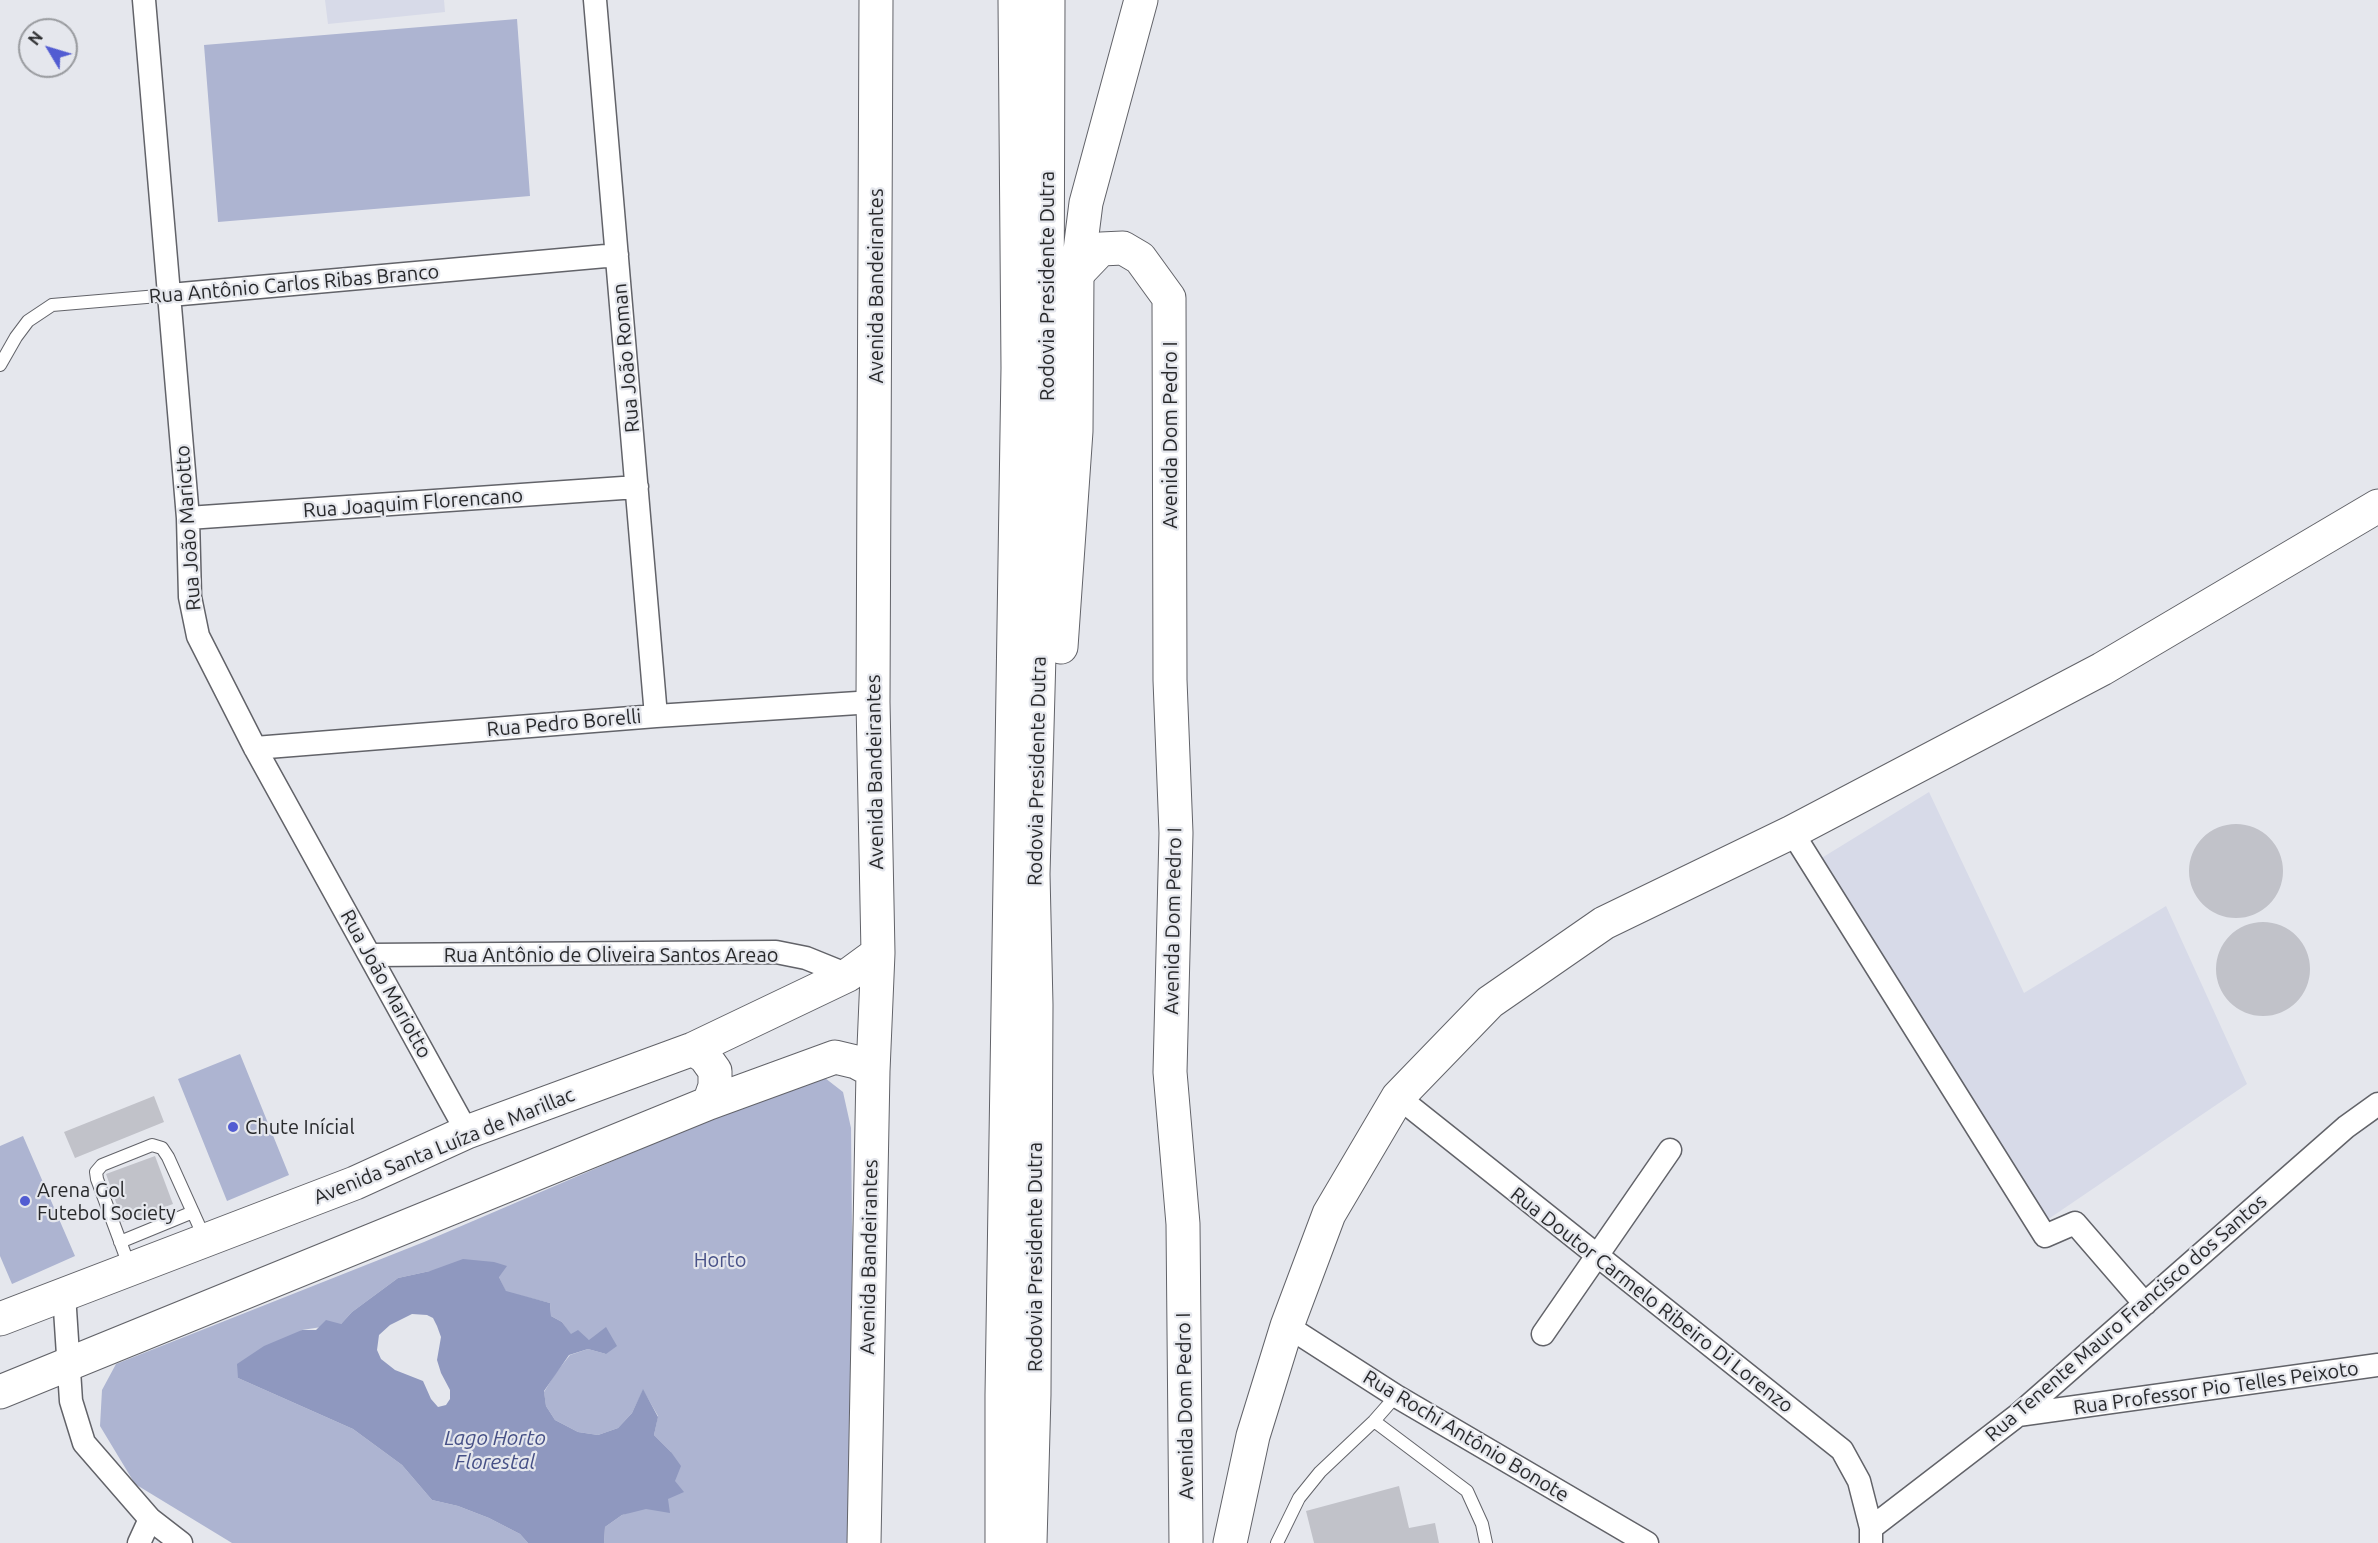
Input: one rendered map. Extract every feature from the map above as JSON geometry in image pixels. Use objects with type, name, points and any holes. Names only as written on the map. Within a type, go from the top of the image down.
[{"type":"main road","name":"Avenida Bandeirantes","points":[[864,1543],[873,1071],[878,953],[873,702],[876,0]]},
{"type":"main road","name":"Rodovia Presidente Dutra","points":[[1002,1543],[1002,1358],[1018,368],[1015,0]]},
{"type":"main road","name":"Rodovia Presidente Dutra","points":[[1030,1543],[1034,1394],[1036,1005],[1034,874],[1047,362],[1048,0]]},
{"type":"main road","points":[[1036,1005],[1076,431],[1077,274],[1086,203],[1141,0]]},
{"type":"main road","name":"Avenida Dom Pedro I","points":[[1077,274],[1101,249],[1123,248],[1140,258],[1169,298],[1170,680],[1176,833],[1170,1072],[1183,1224],[1186,1543]]},
{"type":"main road","points":[[1230,1543],[1253,1436],[1287,1326],[1329,1214],[1398,1097],[1490,1002],[1604,923],[1792,832],[2102,669],[2378,506]]},
{"type":"main road","name":"Avenida Santa Luíza de Marillac","points":[[0,1319],[64,1294],[125,1256],[206,1241],[355,1183],[467,1132],[693,1049],[848,975],[878,953]]},
{"type":"main road","points":[[693,1049],[705,1057],[715,1071],[716,1086],[710,1103]]},
{"type":"main road","points":[[0,1392],[710,1103],[835,1057],[856,1062],[873,1071]]},
{"type":"street","name":"Rua João Mariotto","points":[[144,0],[188,518],[190,597],[198,636],[255,748],[467,1132]]},
{"type":"street","name":"Rua João Roman","points":[[595,0],[656,716]]},
{"type":"street","name":"Rua Antônio Carlos Ribas Branco","points":[[170,295],[617,255]]},
{"type":"street","name":"Rua Joaquim Florencano","points":[[188,518],[637,487]]},
{"type":"street","name":"Rua Pedro Borelli","points":[[255,748],[656,716],[873,702]]},
{"type":"street","points":[[1792,832],[2045,1236],[2075,1223],[2145,1304]]},
{"type":"street","name":"Rua Antônio de Oliveira Santos Areao","points":[[370,955],[776,952],[806,958],[848,975]]},
{"type":"street","name":"Rua Doutor Carmelo Ribeiro Di Lorenzo","points":[[1398,1097],[1842,1450],[1859,1481],[1871,1535]]},
{"type":"street","name":"Rua Tenente Mauro Francisco dos Santos","points":[[1871,1535],[2018,1415],[2346,1127],[2378,1104]]},
{"type":"street","points":[[1543,1334],[1595,1255],[1670,1150]]},
{"type":"street","points":[[64,1294],[71,1401],[84,1443],[150,1519],[181,1543]]},
{"type":"street","name":"Rua Rochi Antônio Bonote","points":[[1287,1326],[1396,1396],[1647,1543]]},
{"type":"street","name":"Rua Professor Pio Telles Peixoto","points":[[2018,1415],[2378,1365]]},
{"type":"street","points":[[138,1543],[150,1519]]},
{"type":"lane","name":"Rua Antônio Carlos Ribas Branco","points":[[0,365],[28,321],[52,305],[170,295]]},
{"type":"lane","points":[[193,1212],[125,1256],[96,1172],[102,1165],[152,1145],[162,1148],[168,1157],[193,1212],[206,1241]]},
{"type":"lane","points":[[1277,1543],[1299,1498],[1320,1472],[1396,1396]]},
{"type":"lane","points":[[1374,1420],[1467,1491],[1482,1524],[1486,1543]]},
{"type":"shaded area","points":[[325,0],[444,0],[445,12],[328,24]]},
{"type":"shaded area","points":[[1929,792],[2024,993],[2166,906],[2247,1084],[2047,1220],[1820,859]]},
{"type":"green space","points":[[517,19],[530,196],[218,222],[204,45]]},
{"type":"green space","name":"Chute Inícial","points":[[240,1054],[289,1175],[227,1201],[178,1079]]},
{"type":"green space","name":"Horto","points":[[825,1078],[843,1092],[851,1128],[855,1543],[604,1543],[605,1527],[622,1515],[668,1499],[675,1481],[671,1452],[654,1435],[658,1416],[643,1390],[632,1413],[618,1428],[598,1435],[578,1432],[555,1420],[546,1406],[544,1392],[555,1374],[570,1355],[588,1349],[606,1354],[589,1340],[571,1335],[562,1322],[551,1316],[550,1303],[506,1292],[499,1277],[430,1271],[398,1278],[352,1312],[341,1324],[302,1330],[238,1378],[353,1429],[402,1465],[432,1500],[458,1506],[489,1518],[520,1534],[528,1543],[232,1543],[135,1484],[100,1426],[102,1390],[116,1364],[424,1242],[795,1083]]},
{"type":"green space","name":"Arena Gol Futebol Society","points":[[23,1136],[75,1256],[12,1284],[0,1256],[0,1146]]},
{"type":"water","name":"Lago Horto Florestal","points":[[463,1259],[494,1262],[507,1266],[499,1277],[506,1291],[550,1303],[551,1316],[562,1322],[571,1334],[578,1330],[589,1340],[606,1327],[617,1346],[606,1354],[588,1349],[569,1355],[544,1391],[546,1406],[555,1420],[578,1432],[598,1435],[618,1428],[632,1413],[643,1389],[658,1417],[654,1435],[681,1466],[675,1481],[684,1492],[668,1499],[670,1513],[646,1509],[622,1515],[605,1527],[604,1543],[528,1543],[520,1534],[489,1518],[458,1506],[432,1500],[402,1465],[353,1429],[238,1378],[237,1364],[264,1346],[302,1330],[316,1330],[326,1320],[341,1324],[352,1312],[398,1278],[430,1271]],"holes":[[[412,1314],[427,1315],[433,1318],[441,1337],[437,1360],[450,1390],[450,1399],[446,1405],[438,1407],[431,1399],[423,1381],[395,1370],[381,1359],[377,1350],[379,1335],[390,1325]]]},
{"type":"building","points":[[2236,824],[2254,827],[2269,838],[2280,853],[2283,871],[2280,889],[2269,904],[2254,915],[2236,918],[2218,915],[2203,904],[2192,889],[2189,871],[2192,853],[2203,838],[2218,827]]},
{"type":"building","points":[[2263,922],[2281,925],[2296,936],[2307,951],[2310,969],[2307,987],[2296,1002],[2281,1013],[2263,1016],[2245,1013],[2230,1002],[2219,987],[2216,969],[2219,951],[2230,936],[2245,925]]},
{"type":"building","points":[[154,1096],[164,1122],[75,1158],[64,1132]]},
{"type":"building","points":[[155,1156],[173,1204],[123,1222],[106,1174]]},
{"type":"building","points":[[1399,1486],[1409,1528],[1435,1523],[1439,1543],[1314,1543],[1306,1511]]},
{"type":"place","name":"Chute Inícial","points":[[233,1127]]},
{"type":"place","name":"Arena Gol Futebol Society","points":[[25,1201]]}]
